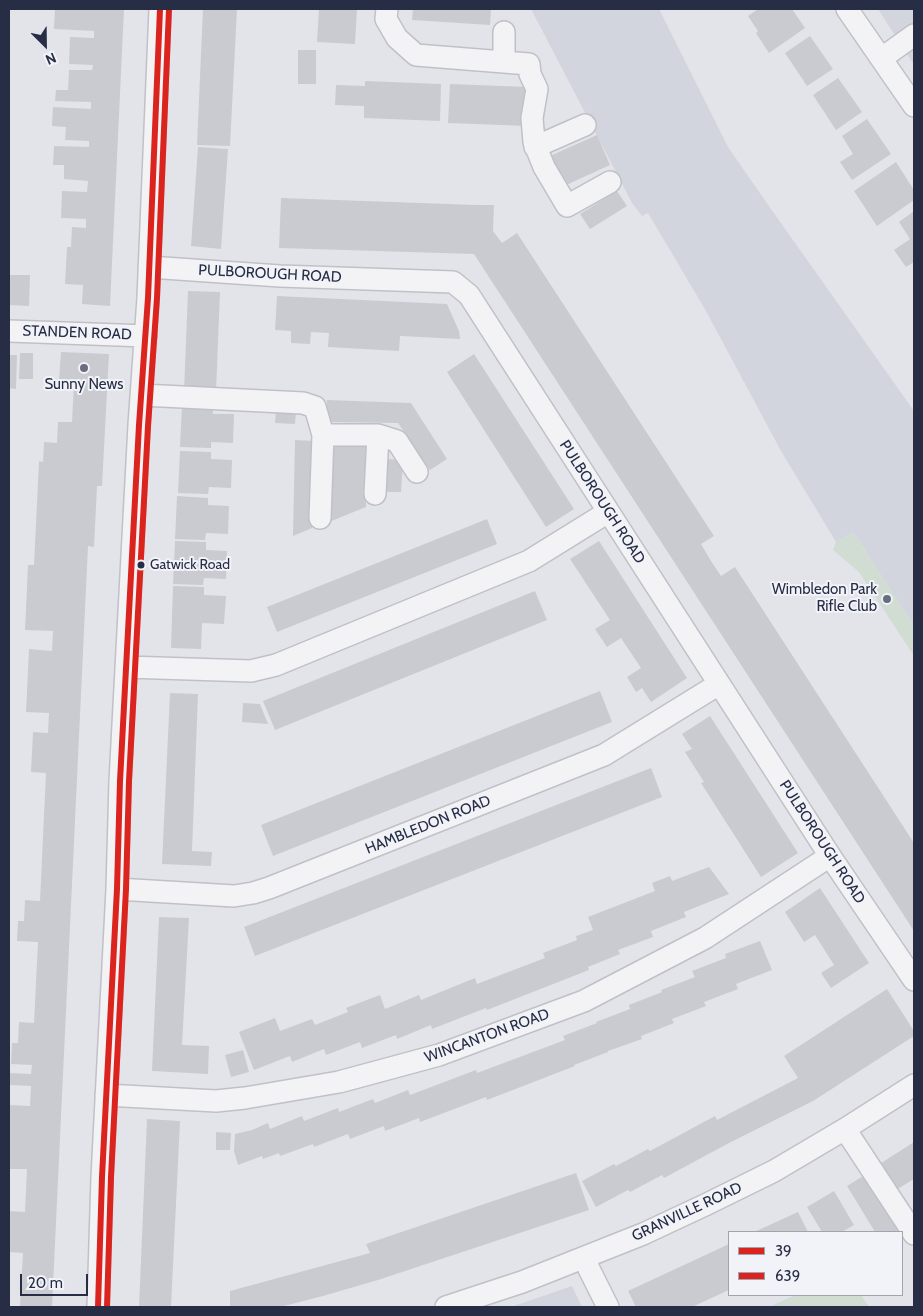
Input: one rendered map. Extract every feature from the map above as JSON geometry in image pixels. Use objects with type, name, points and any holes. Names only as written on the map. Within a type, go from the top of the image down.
[{"type":"street","points":[[98,1307],[106,1095],[117,889],[120,781],[146,336],[160,9]]},
{"type":"street","points":[[387,9],[386,19],[397,38],[416,55],[529,64],[530,74],[537,89],[532,118],[535,147],[544,167],[567,206],[610,182]]},
{"type":"street","points":[[847,9],[914,106]]},
{"type":"street","points":[[504,32],[504,62]]},
{"type":"street","points":[[882,58],[914,34]]},
{"type":"street","points":[[535,147],[585,125]]},
{"type":"street","name":"PULBOROUGH ROAD","points":[[149,267],[280,276],[453,282],[469,295],[830,856],[914,980]]},
{"type":"street","name":"STANDEN ROAD","points":[[9,331],[146,336]]},
{"type":"street","points":[[142,395],[303,403],[315,407],[323,434],[320,518]]},
{"type":"street","points":[[323,434],[378,435],[397,441],[417,472]]},
{"type":"street","points":[[375,494],[378,435]]},
{"type":"street","points":[[127,667],[252,671],[276,665],[529,561],[608,512]]},
{"type":"street","name":"HAMBLEDON ROAD","points":[[117,889],[234,896],[269,888],[604,755],[719,684]]},
{"type":"street","name":"WINCANTON ROAD","points":[[106,1095],[216,1101],[245,1098],[339,1082],[439,1055],[584,1001],[705,938],[830,856]]},
{"type":"street","name":"GRANVILLE ROAD","points":[[446,1307],[522,1282],[643,1234],[774,1171],[914,1085]]},
{"type":"street","points":[[845,1129],[914,1234]]},
{"type":"street","points":[[585,1257],[608,1307]]},
{"type":"shaded area","points":[[531,9],[659,9],[728,147],[914,411],[914,626],[853,532],[836,542],[781,451],[706,311],[648,213],[642,216],[632,203]]},
{"type":"shaded area","points":[[878,9],[914,9],[914,65]]},
{"type":"shaded area","name":"Wimbledon Park Rifle Club","points":[[853,532],[914,626],[914,656],[859,572],[833,550],[836,542]]},
{"type":"shaded area","points":[[572,1286],[582,1307],[511,1307]]},
{"type":"shaded area","points":[[793,1296],[862,1296],[869,1307],[769,1307]]},
{"type":"building","points":[[55,9],[124,9],[110,306],[82,304],[83,285],[65,284],[67,247],[71,247],[72,227],[86,228],[86,219],[61,218],[62,191],[87,192],[88,181],[64,179],[64,165],[53,165],[54,146],[89,147],[89,141],[65,140],[66,127],[52,126],[53,107],[91,109],[91,102],[55,101],[56,90],[68,90],[69,70],[92,70],[93,65],[69,64],[70,37],[94,38],[94,31],[54,29]]},
{"type":"building","points":[[203,9],[237,9],[230,146],[197,145]]},
{"type":"building","points":[[319,9],[357,9],[355,44],[317,42]]},
{"type":"building","points":[[413,9],[491,9],[490,25],[412,20]]},
{"type":"building","points":[[758,9],[792,9],[805,28],[769,53],[748,16]]},
{"type":"building","points":[[810,36],[833,69],[807,86],[785,53]]},
{"type":"building","points":[[298,50],[316,50],[316,84],[298,84]]},
{"type":"building","points":[[838,78],[862,112],[836,130],[813,95]]},
{"type":"building","points":[[365,81],[441,84],[440,121],[364,118],[364,106],[335,105],[336,85],[365,86]]},
{"type":"building","points":[[450,84],[528,87],[527,126],[448,123]]},
{"type":"building","points":[[867,119],[891,154],[852,180],[840,162],[853,154],[842,136]]},
{"type":"building","points":[[597,135],[610,165],[564,186],[550,156]]},
{"type":"building","points":[[198,147],[228,149],[221,249],[191,246]]},
{"type":"building","points":[[896,162],[914,190],[914,200],[877,226],[854,191]]},
{"type":"building","points":[[617,191],[627,206],[590,229],[580,214]]},
{"type":"building","points":[[281,198],[494,205],[493,231],[502,243],[517,233],[714,536],[701,544],[711,561],[721,576],[735,567],[914,843],[914,931],[474,254],[279,248]]},
{"type":"building","points":[[914,211],[914,262],[906,267],[894,250],[910,239],[899,222]]},
{"type":"building","points":[[9,275],[30,275],[29,306],[9,305]]},
{"type":"building","points":[[188,291],[220,292],[216,392],[184,391]]},
{"type":"building","points":[[277,296],[447,304],[459,331],[460,339],[400,336],[399,351],[328,347],[329,333],[311,332],[310,344],[291,343],[291,331],[275,330]]},
{"type":"building","points":[[61,352],[109,354],[102,486],[97,486],[94,547],[88,546],[52,1307],[20,1307],[23,1253],[9,1252],[9,1211],[25,1212],[27,1169],[9,1169],[9,1105],[30,1106],[31,1086],[9,1085],[9,1073],[31,1074],[32,1065],[11,1064],[12,1043],[18,1043],[19,1022],[34,1023],[38,942],[17,941],[18,921],[24,921],[25,900],[40,901],[46,773],[31,772],[33,732],[48,733],[49,713],[26,712],[29,649],[52,651],[53,631],[25,630],[28,565],[34,565],[39,461],[43,462],[44,442],[57,443],[58,422],[72,422],[74,382],[59,381]]},
{"type":"building","points":[[20,353],[33,353],[33,379],[19,379]]},
{"type":"building","points":[[474,354],[574,509],[546,527],[447,372]]},
{"type":"building","points":[[9,355],[17,355],[16,389],[9,388]]},
{"type":"building","points":[[327,400],[411,403],[447,459],[430,470],[398,423],[326,422]]},
{"type":"building","points":[[182,405],[213,406],[213,414],[234,414],[233,443],[211,442],[211,448],[180,447]]},
{"type":"building","points":[[276,410],[296,412],[295,424],[275,423]]},
{"type":"building","points":[[333,438],[367,441],[366,507],[329,522]]},
{"type":"building","points":[[295,440],[315,441],[312,528],[293,536]]},
{"type":"building","points":[[180,451],[211,452],[211,459],[232,460],[231,488],[209,487],[208,494],[178,493]]},
{"type":"building","points":[[386,459],[403,460],[401,492],[384,492]]},
{"type":"building","points":[[177,496],[208,498],[208,505],[229,506],[228,534],[206,533],[205,540],[175,539]]},
{"type":"building","points":[[487,519],[497,544],[277,632],[267,607]]},
{"type":"building","points":[[175,541],[206,542],[206,550],[227,551],[226,579],[204,578],[203,585],[173,584]]},
{"type":"building","points":[[599,541],[687,678],[651,702],[642,688],[636,692],[627,677],[641,668],[621,638],[607,647],[595,629],[610,620],[570,559]]},
{"type":"building","points":[[173,586],[204,587],[204,595],[226,596],[224,624],[202,623],[201,649],[171,648]]},
{"type":"building","points":[[535,591],[547,620],[275,730],[263,701]]},
{"type":"building","points":[[600,691],[612,722],[273,856],[261,825]]},
{"type":"building","points":[[170,693],[198,694],[192,851],[212,852],[211,866],[162,864]]},
{"type":"building","points":[[243,703],[260,704],[268,724],[242,722]]},
{"type":"building","points":[[710,716],[798,853],[761,877],[701,783],[704,782],[685,752],[692,749],[682,734]]},
{"type":"building","points":[[651,768],[662,797],[255,956],[244,927]]},
{"type":"building","points":[[709,867],[729,894],[684,912],[686,917],[651,931],[653,937],[618,950],[620,954],[588,967],[589,970],[487,1010],[486,1008],[432,1029],[431,1025],[397,1039],[396,1035],[362,1048],[360,1042],[326,1055],[324,1049],[292,1062],[290,1056],[254,1070],[239,1032],[275,1018],[280,1031],[312,1019],[315,1025],[348,1012],[346,1008],[380,995],[385,1009],[419,995],[421,1000],[475,978],[477,984],[545,958],[543,953],[577,940],[576,936],[593,930],[588,917],[655,891],[652,883],[670,876],[672,881]]},
{"type":"building","points":[[820,888],[869,963],[831,988],[821,973],[834,965],[815,935],[804,942],[785,912]]},
{"type":"building","points":[[159,917],[189,918],[182,1045],[209,1046],[208,1074],[152,1071]]},
{"type":"building","points":[[760,941],[772,970],[736,984],[738,989],[704,1002],[706,1006],[672,1019],[674,1023],[641,1036],[642,1039],[487,1100],[486,1097],[420,1122],[419,1118],[385,1131],[384,1126],[350,1139],[348,1134],[314,1147],[313,1144],[280,1156],[279,1153],[263,1159],[262,1156],[238,1165],[234,1151],[235,1134],[252,1130],[268,1123],[270,1129],[302,1116],[304,1121],[338,1108],[339,1112],[373,1099],[375,1103],[408,1090],[410,1095],[476,1070],[477,1073],[565,1040],[563,1036],[630,1009],[629,1005],[695,977],[692,971],[726,958],[725,954]]},
{"type":"building","points":[[887,989],[914,1031],[914,1036],[813,1101],[664,1178],[662,1175],[596,1207],[582,1181],[648,1149],[650,1151],[715,1116],[717,1120],[798,1078],[784,1056]]},
{"type":"building","points":[[243,1050],[249,1072],[231,1077],[225,1055]]},
{"type":"building","points":[[147,1119],[180,1121],[171,1307],[139,1307]]},
{"type":"building","points":[[216,1132],[231,1133],[230,1150],[216,1150]]},
{"type":"building","points":[[914,1142],[914,1179],[891,1193],[875,1167]]},
{"type":"building","points":[[576,1173],[589,1210],[378,1280],[323,1296],[280,1307],[230,1307],[230,1291],[370,1253],[366,1244]]},
{"type":"building","points":[[868,1173],[901,1231],[874,1231],[847,1186]]},
{"type":"building","points":[[834,1191],[854,1225],[844,1231],[821,1231],[807,1207]]},
{"type":"building","points":[[798,1212],[808,1231],[756,1231]]},
{"type":"building","points":[[728,1244],[728,1290],[692,1307],[636,1307],[628,1291]]},
{"type":"transit line","name":"39","points":[[98,1307],[102,1177],[117,889],[120,781],[139,425],[148,298],[160,9]]},
{"type":"transit line","name":"639","points":[[107,1307],[111,1177],[126,889],[129,781],[148,426],[157,298],[169,9]]},
{"type":"place","name":"Sunny News","points":[[84,368]]},
{"type":"place","name":"Gatwick Road","points":[[141,565]]},
{"type":"place","name":"Wimbledon Park Rifle Club","points":[[887,599]]}]
